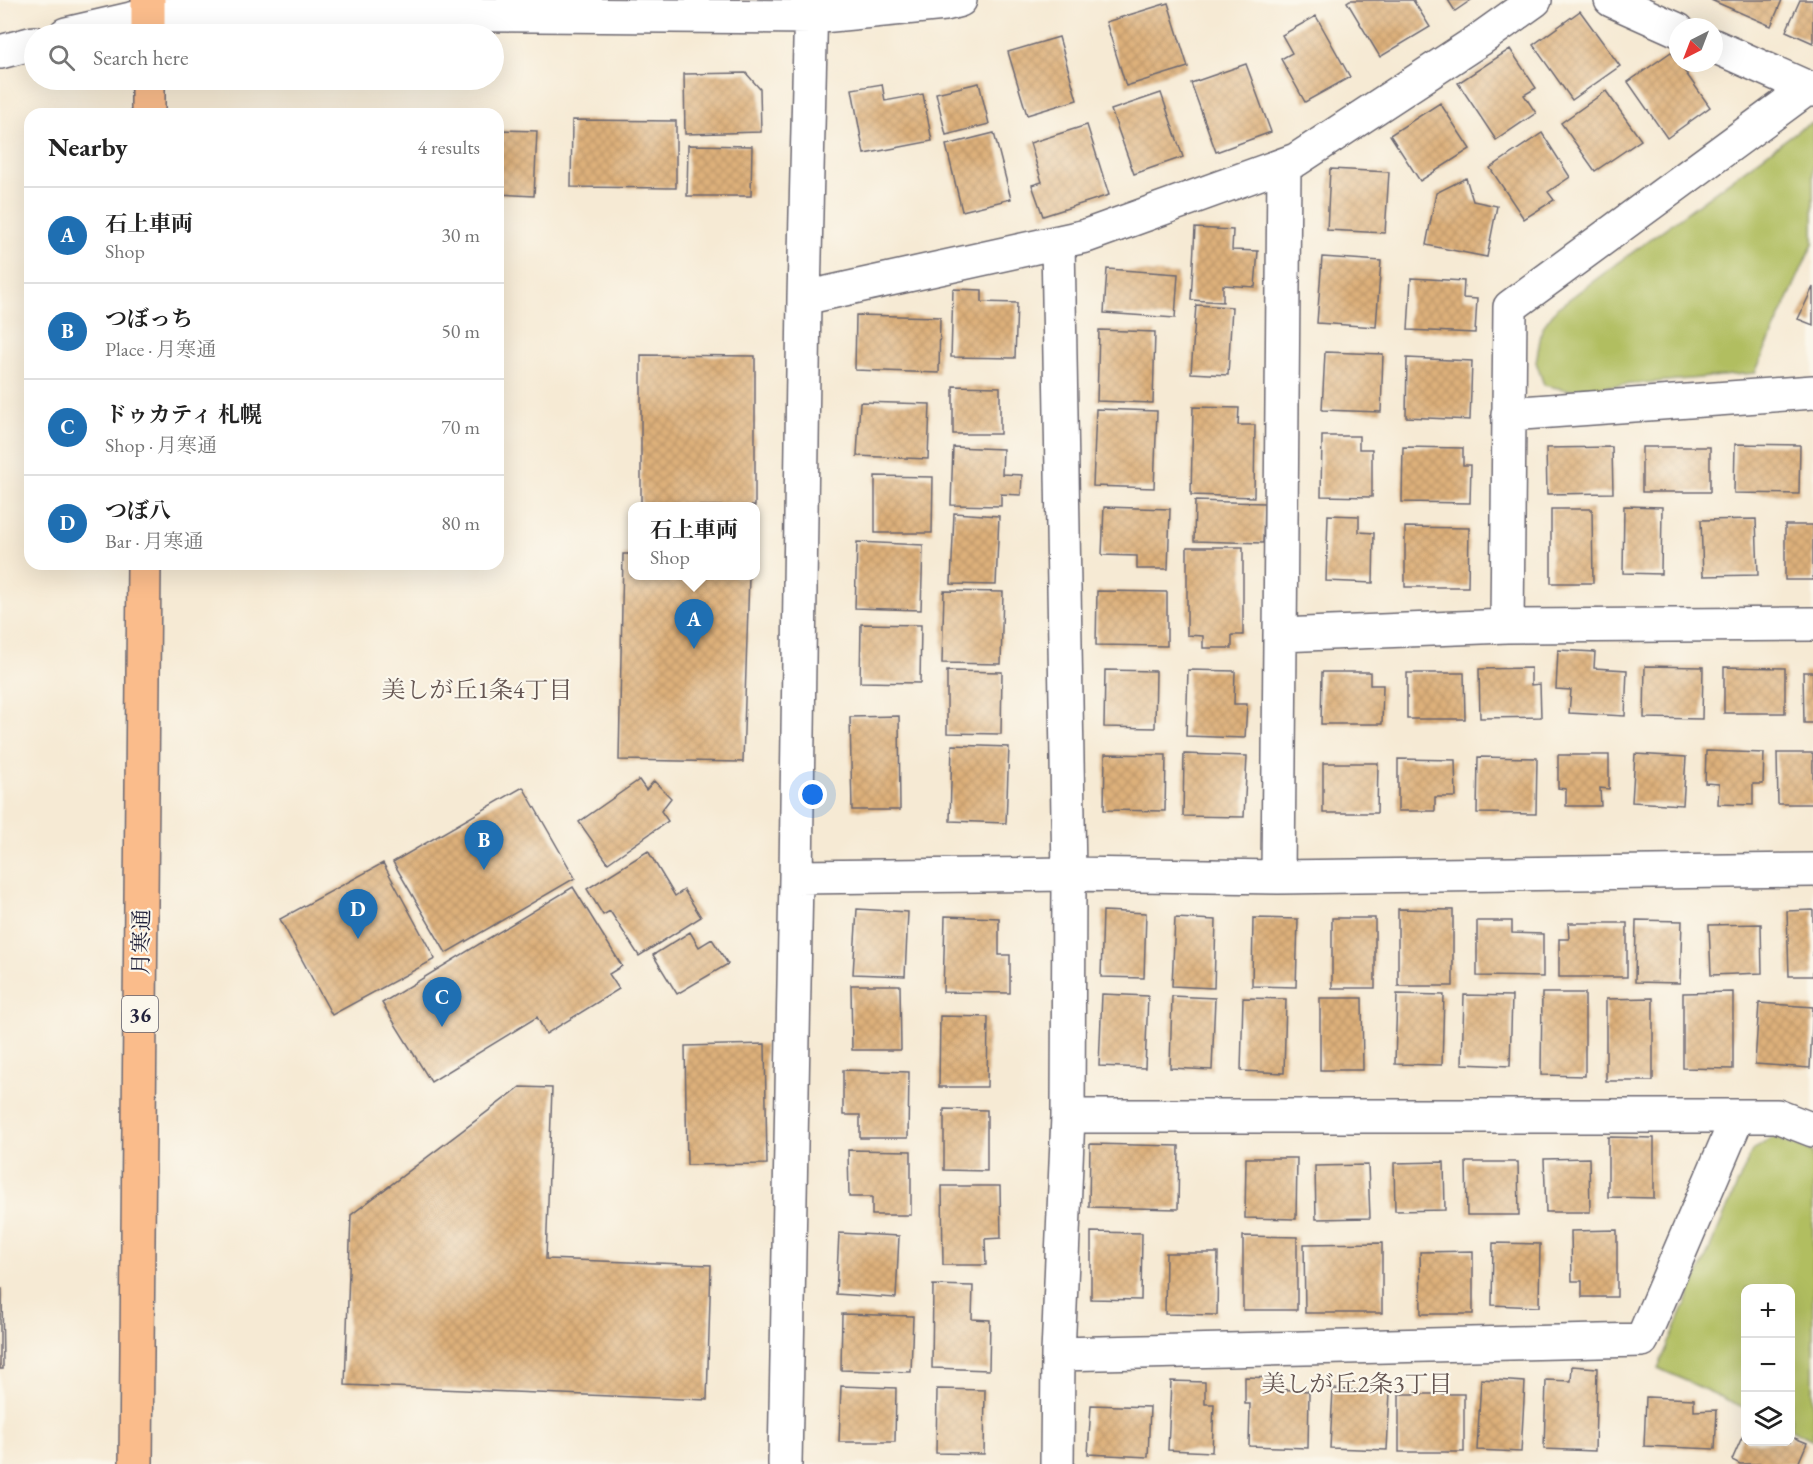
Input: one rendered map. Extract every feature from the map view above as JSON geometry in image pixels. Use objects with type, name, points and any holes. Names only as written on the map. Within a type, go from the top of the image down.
[{"type":"highway","points":[[148,90],[148,108]]},
{"type":"highway","name":"月寒通","points":[[136,1464],[144,570]]},
{"type":"street","points":[[114,24],[148,17],[256,13],[811,8],[945,4],[960,0]]},
{"type":"street","points":[[804,298],[1086,236],[1284,165],[1296,160],[1431,72],[1535,0]]},
{"type":"street","points":[[1611,0],[1669,26]]},
{"type":"street","points":[[785,1464],[804,298],[811,8]]},
{"type":"street","points":[[0,52],[24,46]]},
{"type":"street","points":[[1723,50],[1811,89]]},
{"type":"street","points":[[1507,626],[1509,308],[1811,89]]},
{"type":"street","points":[[1278,877],[1284,165]]},
{"type":"street","points":[[1057,1464],[1058,1354],[1068,1116],[1069,874],[1058,242]]},
{"type":"street","points":[[1508,414],[1813,392]]},
{"type":"street","points":[[1280,635],[1507,626],[1813,624]]},
{"type":"street","points":[[796,877],[1069,874],[1278,877],[1813,870]]},
{"type":"street","points":[[1068,1116],[1777,1116],[1813,1131]]},
{"type":"street","points":[[1058,1354],[1642,1340],[1738,1116]]},
{"type":"green space","points":[[1813,123],[1813,243],[1755,373],[1567,390],[1544,385],[1536,362],[1542,328],[1557,308],[1800,129]]},
{"type":"green space","points":[[1773,1137],[1813,1152],[1813,1440],[1795,1431],[1795,1284],[1741,1284],[1741,1406],[1658,1368],[1752,1151]]},
{"type":"building","points":[[1350,0],[1413,0],[1430,27],[1380,57],[1347,2]]},
{"type":"building","points":[[1448,0],[1471,0],[1455,11]]},
{"type":"building","points":[[1711,0],[1782,0],[1771,26]]},
{"type":"building","points":[[1800,0],[1813,0],[1813,43],[1786,31]]},
{"type":"building","points":[[1168,3],[1188,67],[1126,86],[1106,22]]},
{"type":"building","points":[[1580,11],[1620,66],[1572,100],[1533,45]]},
{"type":"building","points":[[1316,16],[1350,77],[1305,102],[1281,59],[1292,53],[1282,35]]},
{"type":"building","points":[[1059,37],[1077,100],[1027,115],[1008,52]]},
{"type":"building","points":[[1510,49],[1536,88],[1524,95],[1536,113],[1496,140],[1458,83]]},
{"type":"building","points":[[1669,53],[1669,72],[1685,72],[1710,107],[1667,138],[1628,82]]},
{"type":"building","points":[[1246,64],[1271,132],[1216,152],[1191,83]]},
{"type":"building","points":[[746,73],[760,89],[761,132],[685,134],[684,74]]},
{"type":"building","points":[[979,83],[989,124],[946,135],[936,93]]},
{"type":"building","points":[[882,84],[885,101],[923,94],[932,141],[864,154],[852,89]]},
{"type":"building","points":[[1606,91],[1641,140],[1595,171],[1561,123]]},
{"type":"building","points":[[1161,93],[1183,157],[1134,174],[1111,110]]},
{"type":"building","points":[[1440,103],[1470,149],[1420,181],[1390,135]]},
{"type":"building","points":[[572,120],[676,121],[676,188],[571,187]]},
{"type":"building","points":[[1087,125],[1109,195],[1043,216],[1032,185],[1042,182],[1030,143]]},
{"type":"building","points":[[504,130],[537,131],[534,196],[504,194]]},
{"type":"building","points":[[994,133],[1011,199],[962,211],[946,145]]},
{"type":"building","points":[[1542,133],[1570,177],[1548,192],[1554,200],[1524,219],[1490,168]]},
{"type":"building","points":[[688,145],[752,146],[751,196],[687,196]]},
{"type":"building","points":[[1330,169],[1389,172],[1385,233],[1327,230]]},
{"type":"building","points":[[1466,178],[1473,201],[1497,206],[1487,257],[1426,245],[1436,193]]},
{"type":"building","points":[[1195,228],[1233,230],[1232,250],[1258,251],[1255,287],[1223,285],[1223,302],[1191,300]]},
{"type":"building","points":[[1322,257],[1381,261],[1376,327],[1317,323]]},
{"type":"building","points":[[1107,269],[1178,274],[1175,318],[1104,313]]},
{"type":"building","points":[[1411,278],[1464,281],[1463,298],[1477,299],[1475,333],[1408,330]]},
{"type":"building","points":[[1813,287],[1813,325],[1798,319]]},
{"type":"building","points":[[953,289],[982,290],[982,302],[1017,303],[1015,358],[951,357]]},
{"type":"building","points":[[1196,305],[1232,307],[1228,375],[1191,373]]},
{"type":"building","points":[[856,315],[940,317],[939,373],[855,370]]},
{"type":"building","points":[[1099,330],[1155,332],[1153,403],[1097,401]]},
{"type":"building","points":[[1325,352],[1383,354],[1381,412],[1322,410]]},
{"type":"building","points":[[641,355],[755,356],[755,502],[641,502]]},
{"type":"building","points":[[1407,358],[1472,361],[1470,420],[1406,417]]},
{"type":"building","points":[[953,386],[1000,387],[1000,434],[953,434]]},
{"type":"building","points":[[860,402],[930,404],[928,459],[857,456]]},
{"type":"building","points":[[1193,407],[1239,408],[1238,425],[1255,425],[1254,497],[1191,495]]},
{"type":"building","points":[[1096,409],[1157,411],[1154,488],[1093,486]]},
{"type":"building","points":[[1322,436],[1359,436],[1359,449],[1372,449],[1372,497],[1321,496]]},
{"type":"building","points":[[1735,444],[1800,445],[1799,494],[1734,493]]},
{"type":"building","points":[[953,447],[1003,449],[1002,474],[1022,475],[1021,495],[1001,494],[1001,506],[951,505]]},
{"type":"building","points":[[1403,447],[1463,448],[1463,465],[1471,465],[1470,503],[1402,502]]},
{"type":"building","points":[[1612,447],[1613,493],[1547,494],[1546,448]]},
{"type":"building","points":[[1642,447],[1710,447],[1710,492],[1642,492]]},
{"type":"building","points":[[875,476],[933,477],[932,533],[875,533]]},
{"type":"building","points":[[1195,501],[1264,503],[1263,543],[1194,541]]},
{"type":"building","points":[[1624,506],[1662,507],[1661,574],[1623,573]]},
{"type":"building","points":[[1104,507],[1170,509],[1168,569],[1137,569],[1137,556],[1102,555]]},
{"type":"building","points":[[1551,509],[1592,509],[1593,583],[1551,583]]},
{"type":"building","points":[[954,513],[999,516],[996,585],[951,584]]},
{"type":"building","points":[[1328,515],[1359,516],[1359,532],[1374,533],[1373,583],[1326,581]]},
{"type":"building","points":[[1756,519],[1758,575],[1703,576],[1701,520]]},
{"type":"building","points":[[1785,525],[1813,525],[1813,580],[1785,580]]},
{"type":"building","points":[[1405,527],[1469,528],[1468,587],[1405,587]]},
{"type":"building","points":[[857,542],[923,545],[921,610],[855,608]]},
{"type":"building","points":[[1187,547],[1243,547],[1243,635],[1232,635],[1232,648],[1203,648],[1203,636],[1187,635]]},
{"type":"building","points":[[623,554],[628,554],[628,580],[749,580],[743,762],[619,760]]},
{"type":"building","points":[[944,591],[1003,592],[1001,664],[942,663]]},
{"type":"building","points":[[1097,591],[1167,592],[1167,646],[1096,645]]},
{"type":"building","points":[[861,624],[921,625],[920,683],[860,682]]},
{"type":"building","points":[[1558,650],[1595,652],[1594,668],[1627,670],[1625,716],[1569,713],[1571,690],[1556,689]]},
{"type":"building","points":[[1645,666],[1703,667],[1702,719],[1644,718]]},
{"type":"building","points":[[1724,667],[1785,668],[1785,713],[1724,713]]},
{"type":"building","points":[[1531,668],[1531,685],[1540,684],[1541,717],[1480,718],[1479,669]]},
{"type":"building","points":[[1105,670],[1156,671],[1155,728],[1104,727]]},
{"type":"building","points":[[1188,670],[1235,671],[1234,704],[1247,704],[1245,738],[1186,736]]},
{"type":"building","points":[[947,671],[1002,672],[1001,734],[947,733]]},
{"type":"building","points":[[1322,672],[1370,672],[1370,685],[1383,685],[1382,724],[1321,724]]},
{"type":"building","points":[[1803,672],[1813,672],[1813,723],[1804,723]]},
{"type":"building","points":[[1407,673],[1464,673],[1465,719],[1407,719]]},
{"type":"building","points":[[899,716],[900,810],[852,810],[850,717]]},
{"type":"building","points":[[952,745],[1009,747],[1006,823],[950,821]]},
{"type":"building","points":[[1706,751],[1764,753],[1763,784],[1753,784],[1753,805],[1718,804],[1719,784],[1705,783]]},
{"type":"building","points":[[1777,753],[1813,753],[1813,804],[1778,804]]},
{"type":"building","points":[[1105,754],[1166,755],[1165,811],[1104,810]]},
{"type":"building","points":[[1184,754],[1247,756],[1244,817],[1183,816]]},
{"type":"building","points":[[1635,754],[1686,757],[1683,805],[1632,802]]},
{"type":"building","points":[[1558,755],[1609,755],[1609,789],[1600,788],[1601,806],[1566,806],[1566,789],[1558,788]]},
{"type":"building","points":[[1478,757],[1537,758],[1536,814],[1477,813]]},
{"type":"building","points":[[1398,759],[1455,760],[1456,797],[1435,797],[1435,811],[1398,811]]},
{"type":"building","points":[[1323,763],[1378,763],[1377,813],[1323,813]]},
{"type":"building","points":[[639,780],[646,790],[654,781],[671,798],[661,811],[668,821],[608,863],[579,822]]},
{"type":"building","points":[[523,787],[575,878],[446,953],[393,862]]},
{"type":"building","points":[[648,851],[675,896],[684,890],[701,917],[639,956],[610,911],[603,915],[587,889]]},
{"type":"building","points":[[383,863],[435,959],[332,1015],[280,919]]},
{"type":"building","points":[[573,887],[622,966],[609,974],[619,989],[546,1034],[537,1017],[431,1082],[382,1003]]},
{"type":"building","points":[[857,909],[908,912],[905,976],[853,974]]},
{"type":"building","points":[[1398,909],[1453,910],[1453,986],[1398,986]]},
{"type":"building","points":[[1813,910],[1813,976],[1789,976],[1787,911]]},
{"type":"building","points":[[1103,911],[1146,913],[1144,978],[1101,977]]},
{"type":"building","points":[[945,916],[999,918],[999,955],[1010,955],[1010,993],[943,992]]},
{"type":"building","points":[[1175,918],[1216,920],[1214,988],[1172,986]]},
{"type":"building","points":[[1253,918],[1298,919],[1296,987],[1252,986]]},
{"type":"building","points":[[1332,918],[1375,918],[1375,988],[1332,988]]},
{"type":"building","points":[[1636,920],[1682,921],[1680,983],[1635,982]]},
{"type":"building","points":[[1477,921],[1512,921],[1512,933],[1543,934],[1543,977],[1477,976]]},
{"type":"building","points":[[1568,923],[1627,923],[1627,977],[1559,977],[1559,939],[1569,939]]},
{"type":"building","points":[[1761,924],[1762,973],[1711,975],[1709,925]]},
{"type":"building","points":[[690,932],[699,947],[712,939],[728,964],[677,994],[653,955]]},
{"type":"building","points":[[851,985],[900,985],[901,1050],[852,1050]]},
{"type":"building","points":[[1733,992],[1733,1069],[1683,1068],[1683,993]]},
{"type":"building","points":[[1542,993],[1585,993],[1585,1076],[1541,1075]]},
{"type":"building","points":[[1102,994],[1148,996],[1145,1068],[1099,1066]]},
{"type":"building","points":[[1397,994],[1444,995],[1442,1065],[1395,1064]]},
{"type":"building","points":[[1464,995],[1512,996],[1510,1066],[1462,1064]]},
{"type":"building","points":[[1172,996],[1215,998],[1212,1070],[1170,1068]]},
{"type":"building","points":[[1243,998],[1286,999],[1284,1073],[1241,1071]]},
{"type":"building","points":[[1320,998],[1362,998],[1363,1070],[1320,1070]]},
{"type":"building","points":[[1653,998],[1653,1081],[1606,1081],[1606,999]]},
{"type":"building","points":[[1759,1003],[1813,1007],[1810,1068],[1755,1064]]},
{"type":"building","points":[[940,1016],[988,1017],[987,1087],[939,1087]]},
{"type":"building","points":[[765,1044],[767,1164],[687,1165],[685,1046]]},
{"type":"building","points":[[843,1070],[909,1072],[908,1138],[860,1138],[860,1115],[843,1115]]},
{"type":"building","points":[[520,1087],[552,1088],[546,1259],[711,1265],[707,1400],[345,1385],[351,1215]]},
{"type":"building","points":[[944,1109],[987,1110],[987,1171],[944,1170]]},
{"type":"building","points":[[1608,1137],[1654,1138],[1654,1198],[1608,1197]]},
{"type":"building","points":[[1090,1144],[1179,1146],[1178,1209],[1089,1207]]},
{"type":"building","points":[[848,1150],[911,1151],[911,1215],[872,1215],[872,1197],[849,1197]]},
{"type":"building","points":[[1246,1158],[1297,1158],[1296,1219],[1245,1218]]},
{"type":"building","points":[[1589,1158],[1590,1212],[1546,1212],[1544,1159]]},
{"type":"building","points":[[1444,1162],[1445,1210],[1395,1211],[1394,1163]]},
{"type":"building","points":[[1466,1162],[1518,1162],[1519,1215],[1467,1215]]},
{"type":"building","points":[[1368,1165],[1370,1218],[1316,1219],[1315,1166]]},
{"type":"building","points":[[942,1186],[1000,1186],[1001,1238],[985,1239],[986,1265],[943,1265]]},
{"type":"building","points":[[1617,1230],[1617,1297],[1582,1297],[1582,1281],[1572,1281],[1571,1231]]},
{"type":"building","points":[[1091,1232],[1142,1233],[1141,1300],[1091,1299]]},
{"type":"building","points":[[839,1233],[899,1236],[896,1298],[836,1294]]},
{"type":"building","points":[[1243,1236],[1297,1237],[1297,1310],[1243,1310]]},
{"type":"building","points":[[1382,1243],[1382,1313],[1305,1313],[1304,1244]]},
{"type":"building","points":[[1493,1243],[1540,1244],[1539,1307],[1492,1305]]},
{"type":"building","points":[[1473,1251],[1473,1314],[1421,1314],[1420,1252]]},
{"type":"building","points":[[1166,1253],[1218,1253],[1217,1315],[1165,1314]]},
{"type":"building","points":[[933,1285],[973,1286],[972,1319],[990,1320],[989,1370],[932,1368]]},
{"type":"building","points":[[0,1289],[2,1289],[3,1369],[0,1369]]},
{"type":"building","points":[[842,1314],[913,1316],[911,1372],[841,1370]]},
{"type":"building","points":[[1572,1366],[1597,1368],[1595,1451],[1544,1449],[1546,1380],[1571,1381]]},
{"type":"building","points":[[1245,1377],[1276,1378],[1275,1389],[1309,1391],[1308,1448],[1249,1446],[1250,1404],[1245,1404]]},
{"type":"building","points":[[1481,1379],[1525,1382],[1521,1452],[1477,1450]]},
{"type":"building","points":[[1171,1381],[1205,1382],[1205,1404],[1214,1404],[1212,1452],[1168,1450]]},
{"type":"building","points":[[841,1386],[896,1388],[895,1442],[839,1442]]},
{"type":"building","points":[[937,1389],[985,1390],[984,1454],[936,1453]]},
{"type":"building","points":[[1333,1389],[1390,1392],[1387,1450],[1330,1448]]},
{"type":"building","points":[[1399,1394],[1464,1394],[1464,1452],[1399,1452]]},
{"type":"building","points":[[1646,1397],[1694,1399],[1694,1411],[1717,1410],[1715,1449],[1644,1446]]},
{"type":"building","points":[[1091,1405],[1150,1407],[1148,1457],[1088,1454]]},
{"type":"building","points":[[1795,1438],[1807,1443],[1798,1464],[1740,1464],[1732,1460],[1741,1439],[1741,1446],[1795,1446]]},
{"type":"place","name":"石上車両","points":[[694,649]]},
{"type":"place","name":"つぼっち","points":[[484,870]]},
{"type":"place","name":"つぼ八","points":[[358,939]]},
{"type":"place","name":"ドゥカティ 札幌","points":[[442,1027]]},
{"type":"district","name":"美しが丘1条4丁目","points":[[477,689]]},
{"type":"district","name":"美しが丘2条3丁目","points":[[1357,1383]]}]
